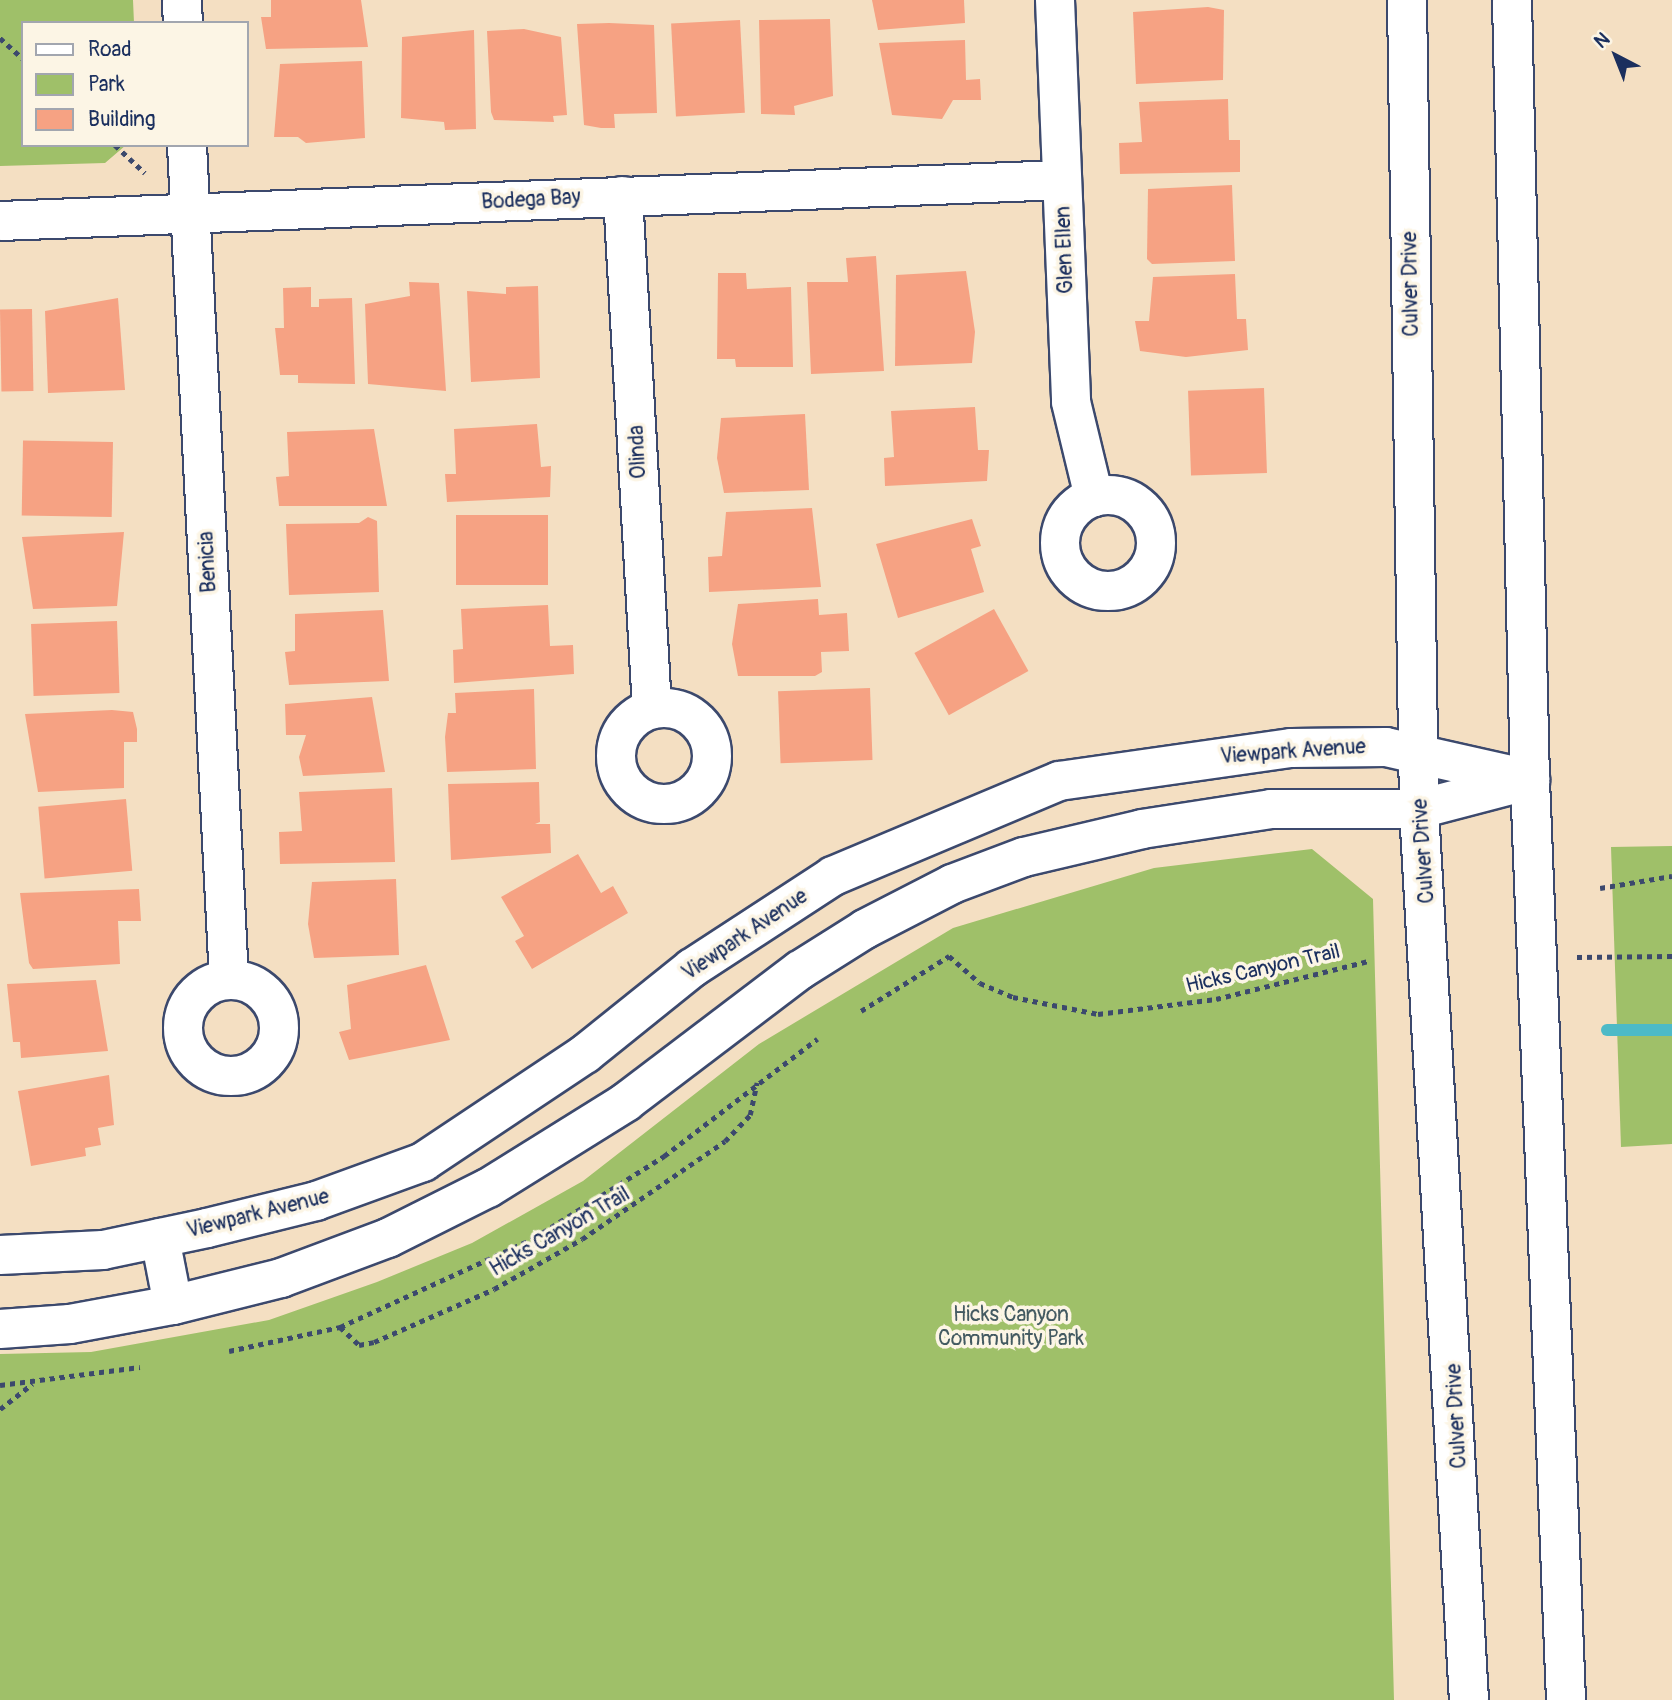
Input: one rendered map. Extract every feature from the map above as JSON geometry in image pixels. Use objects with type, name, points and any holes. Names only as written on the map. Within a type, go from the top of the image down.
[{"type":"street","points":[[182,0],[183,21]]},
{"type":"street","name":"Glen Ellen","points":[[1055,0],[1071,402],[1094,497]]},
{"type":"street","name":"Culver Drive","points":[[1406,0],[1419,809],[1469,1700]]},
{"type":"street","points":[[1511,0],[1530,780],[1566,1700]]},
{"type":"street","name":"Benicia","points":[[187,147],[229,979]]},
{"type":"street","name":"Bodega Bay","points":[[0,221],[1062,180]]},
{"type":"street","name":"Olinda","points":[[623,196],[652,709]]},
{"type":"street","name":"Viewpark Avenue","points":[[0,1255],[103,1250],[160,1238],[316,1202],[423,1162],[585,1054],[692,968],[833,876],[986,807],[1059,781],[1161,764],[1291,748],[1420,750],[1530,780]]},
{"type":"street","points":[[0,1329],[70,1324],[173,1305],[305,1269],[388,1238],[488,1188],[626,1102],[800,970],[952,884],[1024,857],[1142,828],[1271,809],[1419,809],[1530,780]]},
{"type":"street","points":[[160,1238],[173,1305]]},
{"type":"path","points":[[0,38],[21,57]]},
{"type":"path","points":[[1600,888],[1672,876]]},
{"type":"path","name":"Hicks Canyon Trail","points":[[861,1011],[949,956],[980,983],[1013,997],[1098,1014],[1216,999],[1368,961]]},
{"type":"path","points":[[1537,958],[1672,956]]},
{"type":"path","name":"Hicks Canyon Trail","points":[[229,1351],[341,1327],[534,1238],[664,1156],[817,1039]]},
{"type":"path","name":"Hicks Canyon Trail","points":[[341,1327],[359,1345],[374,1342],[494,1289],[582,1239],[725,1141],[750,1115],[757,1083]]},
{"type":"path","points":[[0,1385],[34,1383],[140,1367]]},
{"type":"path","points":[[0,1409],[34,1383]]},
{"type":"green space","points":[[0,0],[133,0],[134,21],[21,21],[21,147],[124,147],[105,163],[0,166]]},
{"type":"green space","points":[[1672,846],[1672,1144],[1621,1147],[1611,847]]},
{"type":"green space","name":"Hicks Canyon Community Park","points":[[1312,849],[1373,899],[1394,1700],[0,1700],[0,1354],[91,1352],[269,1320],[377,1282],[472,1243],[583,1181],[759,1044],[953,928],[1154,868]]},
{"type":"building","points":[[271,0],[361,0],[368,47],[266,49],[261,17],[271,17]]},
{"type":"building","points":[[872,0],[964,0],[965,23],[878,30]]},
{"type":"building","points":[[1208,7],[1224,10],[1223,80],[1136,84],[1133,12]]},
{"type":"building","points":[[830,19],[833,96],[794,106],[795,115],[761,114],[759,20]]},
{"type":"building","points":[[740,20],[745,113],[676,116],[671,24]]},
{"type":"building","points":[[577,24],[654,25],[657,113],[614,114],[615,128],[601,128],[584,125]]},
{"type":"building","points":[[524,29],[561,37],[567,115],[553,116],[554,122],[494,120],[491,112],[487,31]]},
{"type":"building","points":[[474,30],[476,129],[445,130],[444,122],[401,118],[402,37]]},
{"type":"building","points":[[965,40],[966,80],[980,79],[981,100],[953,100],[942,119],[892,115],[879,43]]},
{"type":"building","points":[[362,61],[365,138],[306,143],[298,137],[274,137],[280,64]]},
{"type":"building","points":[[1228,99],[1229,140],[1240,140],[1240,172],[1120,174],[1119,143],[1142,142],[1139,102]]},
{"type":"building","points":[[1232,185],[1235,261],[1152,264],[1147,259],[1148,189]]},
{"type":"building","points":[[876,256],[884,371],[811,374],[807,282],[848,282],[846,258]]},
{"type":"building","points":[[966,271],[975,332],[972,363],[895,366],[896,275]]},
{"type":"building","points":[[718,273],[746,273],[747,289],[791,287],[793,367],[736,367],[735,359],[717,359]]},
{"type":"building","points":[[1235,274],[1237,319],[1246,319],[1248,350],[1186,357],[1140,351],[1135,321],[1149,321],[1153,277]]},
{"type":"building","points":[[409,282],[439,283],[446,391],[368,384],[365,304],[410,296]]},
{"type":"building","points":[[538,286],[540,378],[471,382],[467,291],[506,294],[506,287]]},
{"type":"building","points":[[311,287],[311,307],[319,307],[319,299],[352,298],[355,384],[298,383],[298,375],[280,375],[275,328],[284,328],[283,288]]},
{"type":"building","points":[[118,298],[125,390],[48,393],[45,311]]},
{"type":"building","points":[[32,309],[33,391],[1,392],[0,310]]},
{"type":"building","points":[[1264,388],[1267,473],[1191,476],[1188,391]]},
{"type":"building","points":[[975,407],[978,450],[989,450],[987,481],[885,486],[884,458],[894,457],[891,411]]},
{"type":"building","points":[[805,414],[809,490],[724,493],[717,458],[721,418]]},
{"type":"building","points":[[537,424],[541,467],[551,466],[550,497],[447,502],[445,474],[456,474],[454,429]]},
{"type":"building","points":[[374,429],[387,506],[279,506],[276,477],[289,476],[287,432]]},
{"type":"building","points":[[23,440],[113,442],[112,517],[22,515]]},
{"type":"building","points":[[812,508],[821,587],[709,592],[708,557],[722,556],[726,512]]},
{"type":"building","points":[[456,515],[548,515],[548,585],[456,585]]},
{"type":"building","points":[[368,517],[377,521],[379,592],[289,595],[286,524],[359,523]]},
{"type":"building","points":[[972,519],[981,546],[971,549],[984,592],[898,618],[876,544]]},
{"type":"building","points":[[124,532],[117,606],[33,609],[22,537]]},
{"type":"building","points":[[818,599],[819,615],[847,613],[849,651],[821,652],[822,672],[815,676],[738,676],[732,644],[738,604]]},
{"type":"building","points":[[548,605],[550,646],[573,645],[574,674],[454,683],[453,650],[463,649],[461,609]]},
{"type":"building","points":[[994,609],[1028,671],[949,715],[914,653]]},
{"type":"building","points":[[383,610],[389,681],[289,685],[285,652],[295,651],[295,614]]},
{"type":"building","points":[[117,621],[120,693],[34,696],[31,624]]},
{"type":"building","points":[[870,688],[873,760],[781,763],[778,691]]},
{"type":"building","points":[[534,689],[536,769],[447,772],[445,737],[448,713],[456,713],[455,693]]},
{"type":"building","points":[[372,697],[385,772],[303,776],[299,757],[306,735],[286,735],[285,704]]},
{"type":"building","points":[[112,710],[133,712],[137,729],[137,742],[124,742],[124,788],[38,792],[25,714]]},
{"type":"building","points":[[539,782],[540,822],[535,824],[550,824],[551,853],[451,860],[448,784]]},
{"type":"building","points":[[392,788],[395,862],[280,864],[279,832],[302,831],[299,792]]},
{"type":"building","points":[[126,799],[132,871],[45,878],[38,807]]},
{"type":"building","points":[[578,854],[601,893],[613,886],[628,913],[532,969],[515,941],[524,936],[501,897]]},
{"type":"building","points":[[396,879],[399,955],[314,958],[308,924],[312,882]]},
{"type":"building","points":[[139,889],[141,921],[118,921],[120,964],[33,969],[29,963],[20,893]]},
{"type":"building","points":[[426,965],[450,1040],[349,1060],[339,1032],[351,1029],[347,985]]},
{"type":"building","points":[[96,980],[108,1051],[21,1058],[20,1042],[13,1042],[7,984]]},
{"type":"building","points":[[109,1075],[114,1125],[98,1128],[101,1145],[85,1148],[86,1156],[31,1166],[18,1091]]},
{"type":"waterway","points":[[1607,1030],[1672,1030]]}]
